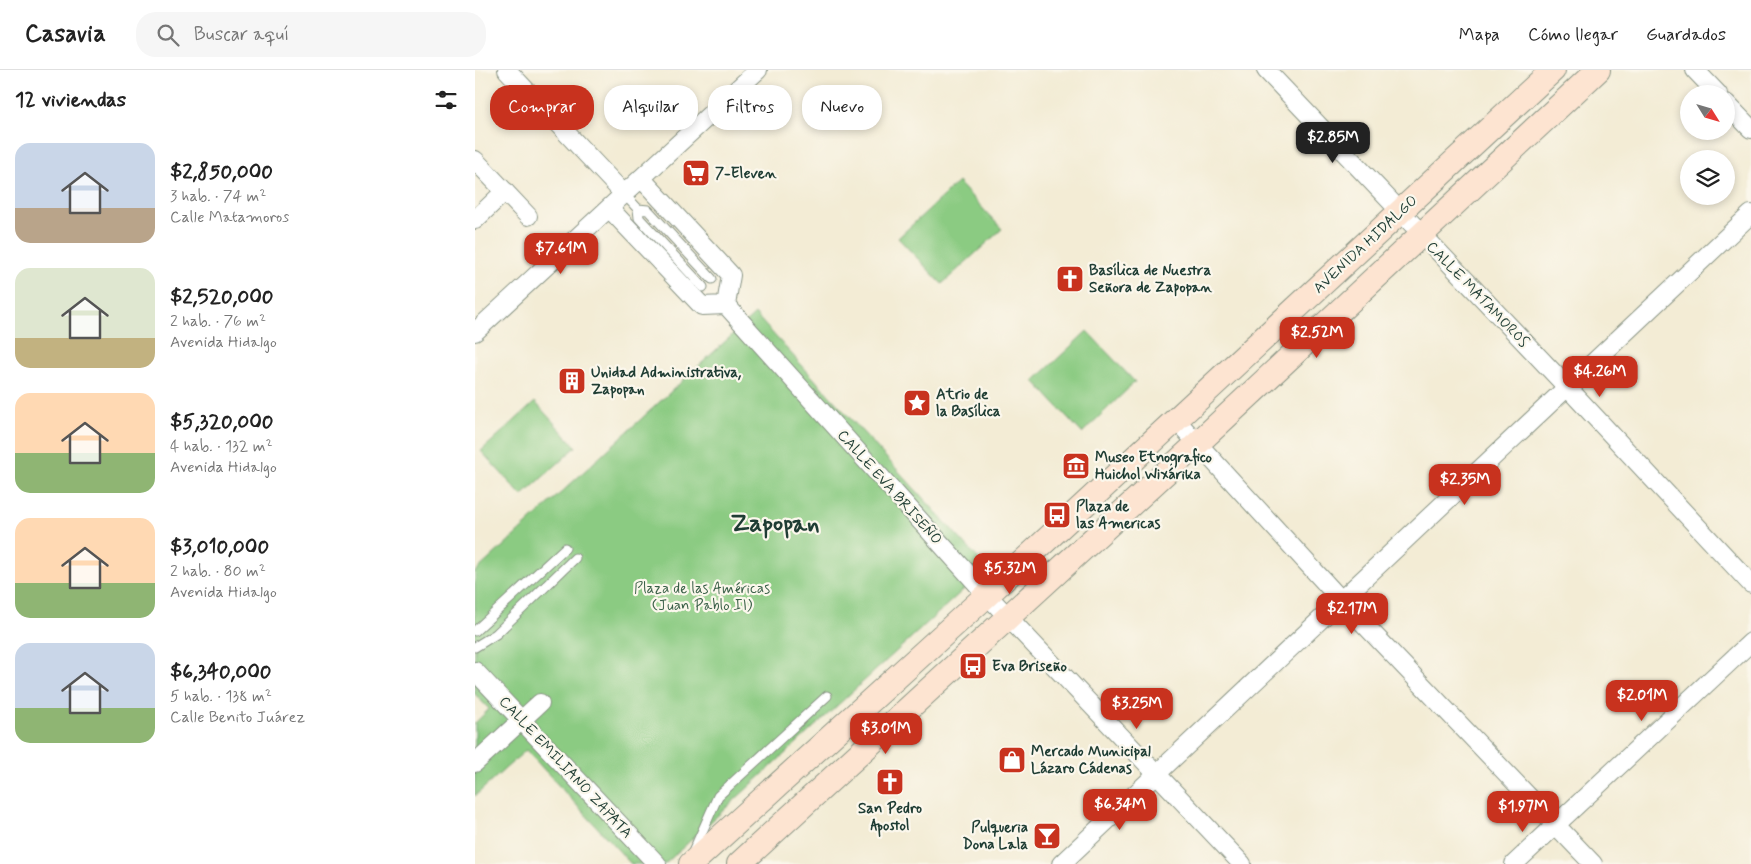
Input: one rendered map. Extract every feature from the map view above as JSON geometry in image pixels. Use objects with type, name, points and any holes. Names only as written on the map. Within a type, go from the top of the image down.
[{"type":"main road","name":"AVENIDA HIDALGO","points":[[689,864],[987,595],[1553,70]]},
{"type":"main road","points":[[739,864],[1009,618],[1598,70]]},
{"type":"street","points":[[507,70],[624,194]]},
{"type":"street","points":[[475,332],[758,70]]},
{"type":"street","name":"CALLE MATAMOROS","points":[[1266,70],[1751,584]]},
{"type":"street","points":[[1695,70],[1709,85]]},
{"type":"street","points":[[1735,112],[1751,129]]},
{"type":"street","points":[[475,160],[528,216]]},
{"type":"street","points":[[609,208],[702,306],[726,305],[731,274],[641,178]]},
{"type":"street","points":[[475,220],[505,191]]},
{"type":"street","points":[[1061,864],[1751,214]]},
{"type":"street","name":"CALLE EVA BRISEÑO","points":[[726,305],[987,595],[1242,864]]},
{"type":"street","points":[[1176,420],[1341,600],[1593,864]]},
{"type":"street","points":[[1514,864],[1751,642]]},
{"type":"street","name":"CALLE EMILIANO ZAPATA","points":[[475,671],[657,864]]},
{"type":"street","points":[[475,762],[540,703]]},
{"type":"lane","points":[[624,194],[638,209],[639,218],[703,287]]},
{"type":"lane","points":[[638,209],[648,210],[712,279]]},
{"type":"lane","points":[[475,631],[565,548]]},
{"type":"lane","points":[[475,647],[496,634],[575,558]]},
{"type":"lane","points":[[689,864],[718,796],[827,696]]},
{"type":"green space","points":[[958,182],[1002,229],[942,284],[898,238]]},
{"type":"green space","name":"Plaza de las Américas (Juan Pablo II)","points":[[755,314],[987,568],[665,864],[631,864],[526,750],[475,796],[475,723],[489,709],[475,694],[475,572]]},
{"type":"green space","points":[[1087,331],[1135,382],[1082,433],[1034,381]]},
{"type":"green space","points":[[535,402],[576,447],[522,496],[481,451]]},
{"type":"place","name":"7-Eleven","points":[[696,173]]},
{"type":"place","name":"Basílica de Nuestra Señora de Zapopan","points":[[1070,279]]},
{"type":"place","name":"Unidad Administrativa, Zapopan","points":[[572,381]]},
{"type":"place","name":"Atrio de la Basílica","points":[[917,403]]},
{"type":"place","name":"Museo Etnografico Huichol Wixárika","points":[[1076,466]]},
{"type":"place","name":"Plaza de las Americas","points":[[1057,515]]},
{"type":"place","name":"Eva Briseño","points":[[973,666]]},
{"type":"place","name":"Mercado Municipal Lázaro Cádenas","points":[[1012,760]]},
{"type":"place","name":"San Pedro Apostol","points":[[890,782]]},
{"type":"place","name":"Pulqueria Dona Lala","points":[[1047,836]]},
{"type":"district","name":"Zapopan","points":[[775,522]]}]
